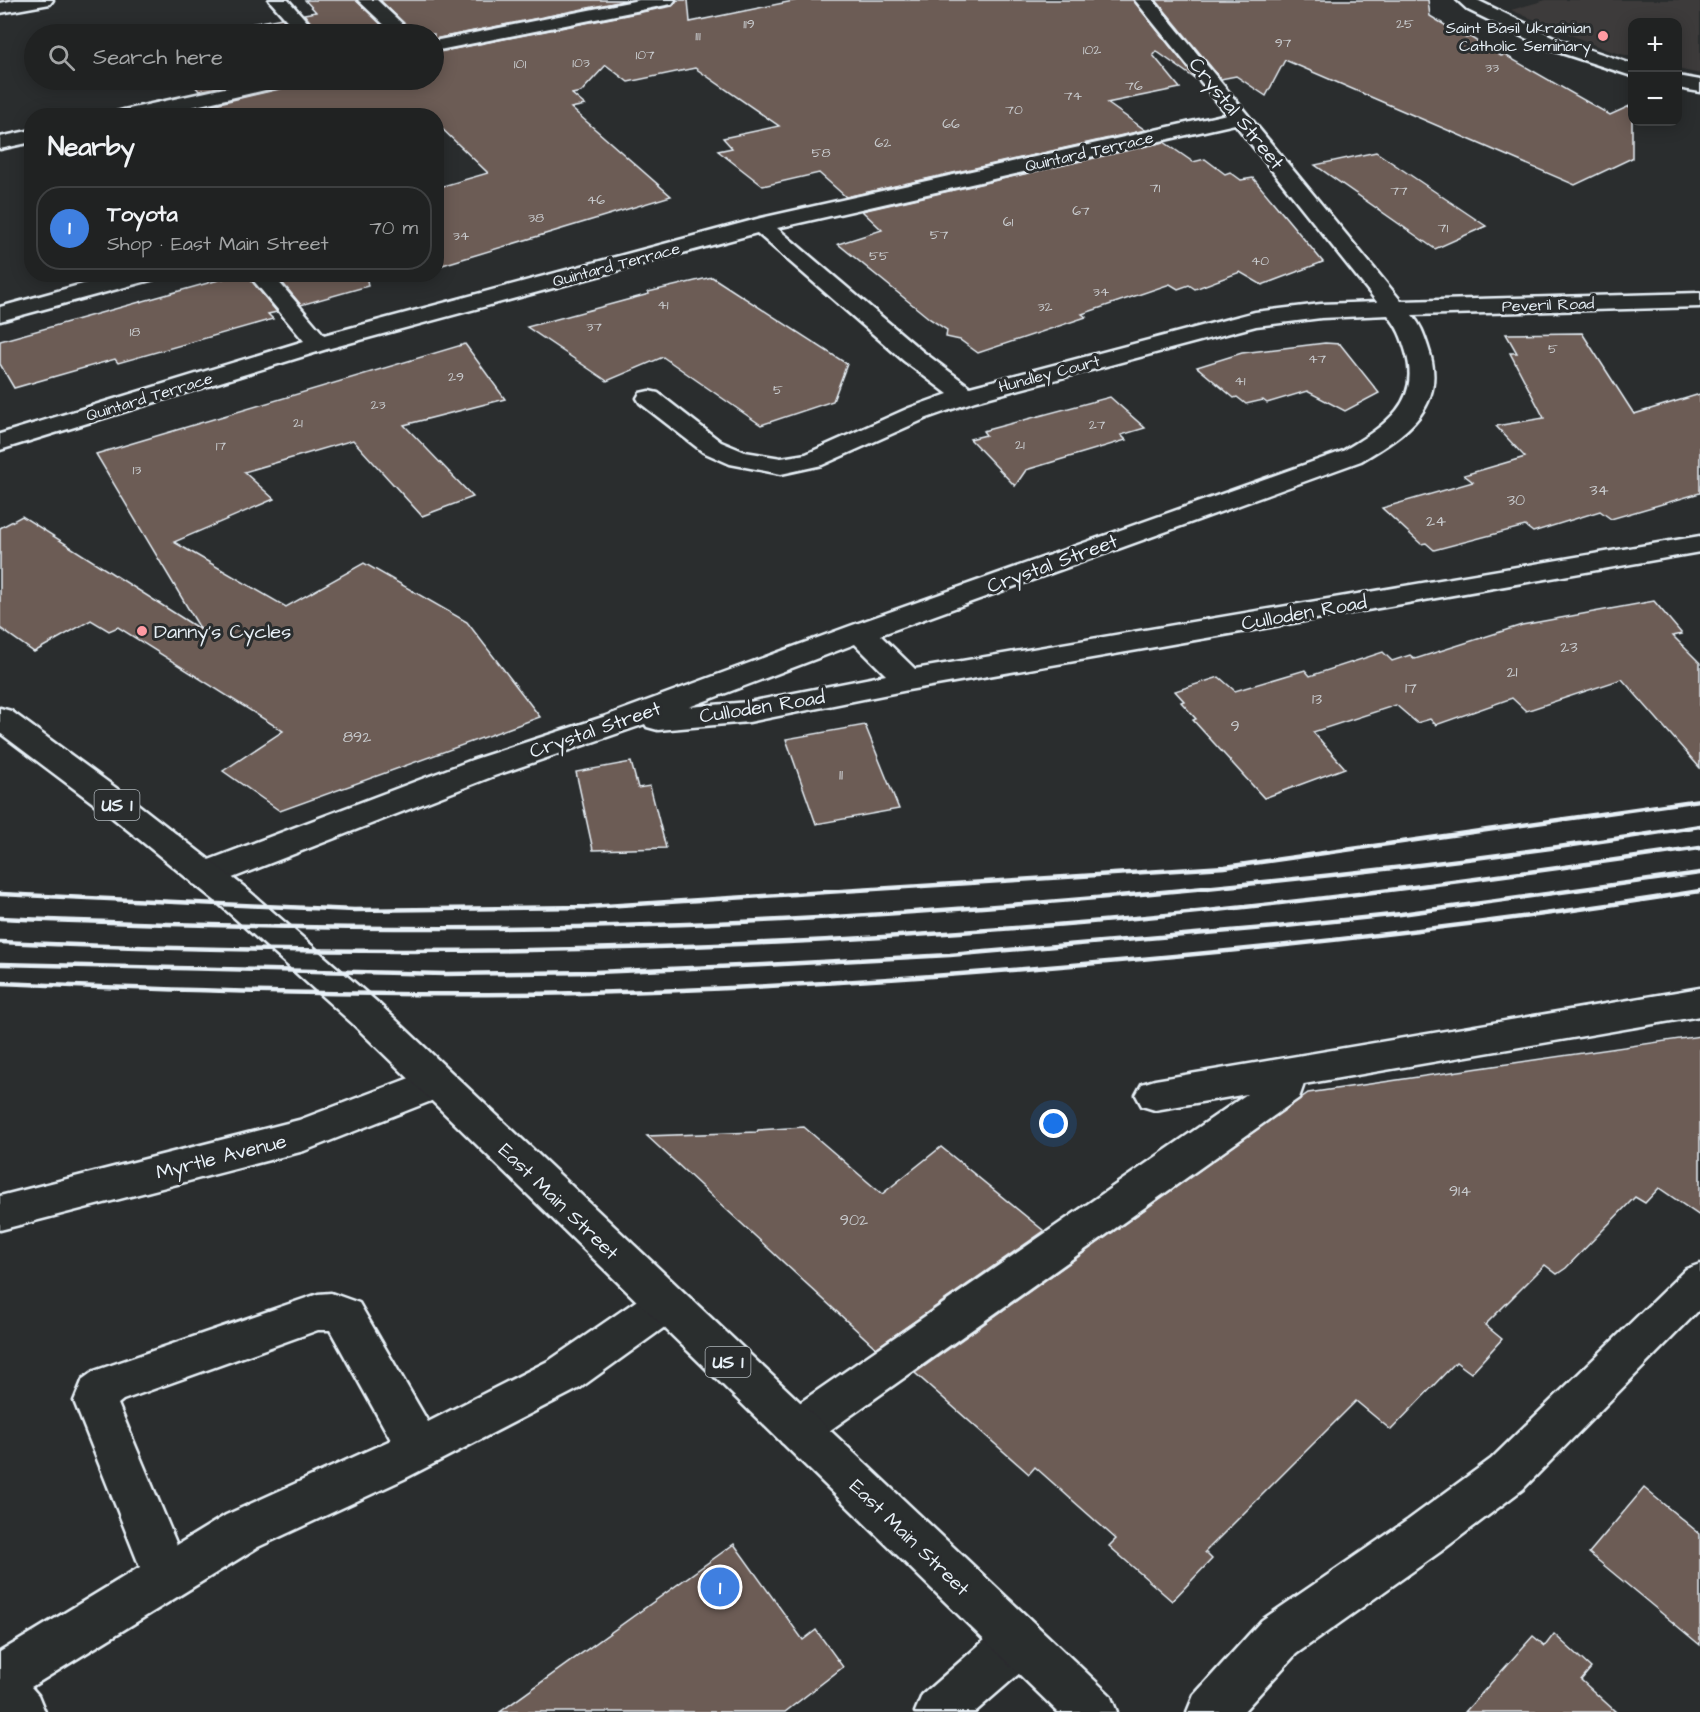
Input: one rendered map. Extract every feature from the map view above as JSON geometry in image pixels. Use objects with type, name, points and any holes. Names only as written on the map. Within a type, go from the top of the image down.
[{"type":"street","points":[[0,8],[44,0]]},
{"type":"street","points":[[278,0],[300,24]]},
{"type":"street","points":[[367,0],[393,24]]},
{"type":"street","points":[[444,44],[666,0]]},
{"type":"street","name":"Crystal Street","points":[[205,875],[483,768],[614,724],[860,632],[1352,456],[1380,440],[1403,421],[1417,400],[1423,376],[1410,327],[1144,0]]},
{"type":"street","points":[[1466,0],[1553,44],[1628,69]]},
{"type":"street","points":[[1682,83],[1700,86]]},
{"type":"street","points":[[160,108],[240,90]]},
{"type":"street","name":"Quintard Terrace","points":[[0,442],[319,344],[761,225],[1241,117]]},
{"type":"street","points":[[0,143],[24,138]]},
{"type":"street","points":[[761,225],[913,356],[966,396]]},
{"type":"street","points":[[0,314],[117,282]]},
{"type":"street","points":[[266,282],[319,344]]},
{"type":"street","name":"Peveril Road","points":[[1395,308],[1700,300]]},
{"type":"street","name":"Hundley Court","points":[[649,399],[712,447],[739,459],[781,466],[813,460],[918,413],[966,396],[1255,319],[1321,311],[1395,308]]},
{"type":"street","name":"Culloden Road","points":[[614,724],[749,712],[910,693],[1700,544]]},
{"type":"street","points":[[860,632],[910,693]]},
{"type":"street","name":"East Main Street","points":[[0,718],[124,810],[261,920],[365,1013],[1093,1712]]},
{"type":"street","points":[[1155,1095],[1700,1002]]},
{"type":"street","points":[[797,1429],[1286,1087],[1285,1073]]},
{"type":"street","name":"Myrtle Avenue","points":[[0,1213],[304,1135],[436,1083]]},
{"type":"street","points":[[1211,1712],[1279,1637],[1424,1536],[1507,1474],[1700,1282]]},
{"type":"street","points":[[0,1678],[242,1531],[419,1448],[565,1374],[666,1303]]},
{"type":"street","points":[[167,1576],[95,1401],[98,1393],[109,1384],[318,1312],[331,1311],[344,1316],[419,1448]]},
{"type":"street","points":[[939,1712],[1019,1642]]},
{"type":"street","points":[[0,1687],[21,1712]]},
{"type":"shaded area","name":"Saint Basil Ukrainian Catholic Seminary","points":[[1546,0],[1700,0],[1700,74],[1682,70],[1682,18],[1628,18],[1628,56],[1607,50],[1511,10]]},
{"type":"building","points":[[305,0],[356,0],[381,24],[312,24],[304,14],[316,12]]},
{"type":"building","points":[[380,0],[628,0],[444,37],[444,24],[405,24]]},
{"type":"building","points":[[677,0],[688,0],[690,22],[798,0],[1133,0],[1197,80],[1156,51],[1153,55],[1180,88],[1107,103],[1145,130],[846,197],[819,173],[763,186],[718,151],[732,148],[723,138],[779,126],[695,68],[628,82],[606,65],[581,92],[572,94],[585,105],[571,108],[671,196],[444,265],[444,186],[488,173],[444,131],[444,108],[213,108],[211,105],[275,90],[444,90],[444,51],[672,6]]},
{"type":"building","points":[[1156,0],[1428,0],[1430,16],[1466,38],[1470,37],[1501,56],[1505,55],[1610,115],[1628,107],[1628,126],[1632,126],[1632,158],[1575,185],[1285,60],[1266,96],[1236,76],[1221,79]]},
{"type":"building","points":[[282,18],[287,24],[250,24]]},
{"type":"building","points":[[1164,142],[1193,162],[1205,159],[1225,174],[1230,172],[1241,180],[1253,178],[1323,262],[1262,285],[1240,272],[1195,289],[1189,285],[1178,289],[1170,284],[1082,314],[1086,317],[978,353],[960,340],[946,337],[947,330],[930,319],[838,244],[882,230],[862,211]]},
{"type":"building","points":[[1376,152],[1486,226],[1435,249],[1315,165]]},
{"type":"building","points":[[712,277],[847,364],[833,401],[761,425],[663,357],[607,381],[527,327],[649,294],[648,292]]},
{"type":"building","points":[[211,282],[253,282],[277,312],[268,314],[273,319],[118,363],[115,359],[14,388],[0,364],[0,341]]},
{"type":"building","points":[[282,282],[367,282],[368,286],[301,305]]},
{"type":"building","points":[[1582,333],[1634,414],[1700,394],[1700,493],[1611,519],[1600,511],[1533,532],[1525,526],[1434,550],[1426,543],[1421,544],[1382,508],[1473,482],[1464,475],[1525,457],[1496,426],[1544,418],[1510,353],[1517,353],[1506,334]]},
{"type":"building","points":[[1325,343],[1340,344],[1379,393],[1345,411],[1307,391],[1267,403],[1263,400],[1246,404],[1237,397],[1234,398],[1197,367],[1242,353]]},
{"type":"building","points":[[465,344],[505,399],[404,425],[473,497],[422,516],[353,440],[244,472],[274,499],[174,542],[286,607],[364,563],[467,622],[540,717],[280,811],[223,771],[283,731],[118,627],[109,631],[91,620],[34,652],[0,628],[0,528],[22,516],[201,630],[96,454]]},
{"type":"building","points":[[1110,397],[1145,428],[1121,435],[1126,440],[1026,470],[1015,486],[970,439],[986,435],[983,431]]},
{"type":"building","points":[[1654,601],[1682,634],[1673,636],[1700,663],[1700,768],[1622,679],[1526,711],[1512,698],[1436,725],[1430,719],[1417,723],[1396,705],[1313,732],[1345,768],[1264,798],[1193,720],[1196,719],[1181,702],[1184,701],[1175,691],[1219,677],[1235,691],[1305,670],[1310,676],[1383,652],[1392,661],[1410,655],[1415,659],[1522,625]]},
{"type":"building","points":[[865,725],[899,809],[816,824],[786,739]]},
{"type":"building","points":[[631,762],[638,788],[650,786],[666,848],[593,850],[576,772]]},
{"type":"building","points":[[1700,1036],[1700,1216],[1659,1188],[1645,1203],[1635,1197],[1566,1268],[1557,1274],[1545,1265],[1485,1325],[1502,1339],[1471,1373],[1456,1362],[1391,1430],[1356,1401],[1205,1552],[1212,1559],[1172,1601],[1109,1546],[1116,1539],[1035,1467],[1029,1474],[915,1373],[1308,1093]]},
{"type":"building","points":[[804,1127],[882,1194],[941,1147],[1044,1231],[876,1348],[647,1136],[757,1132],[758,1130]]},
{"type":"building","points":[[1644,1488],[1700,1534],[1700,1645],[1589,1553]]},
{"type":"building","points":[[734,1544],[803,1640],[816,1630],[843,1667],[785,1712],[500,1712]]},
{"type":"building","points":[[1554,1634],[1591,1668],[1581,1680],[1616,1712],[1465,1712],[1533,1636],[1545,1646]]},
{"type":"railway","points":[[0,894],[354,910],[589,907],[1225,867],[1700,800]]},
{"type":"railway","points":[[0,918],[244,926],[488,928],[711,923],[831,917],[951,910],[1273,881],[1487,857],[1700,826]]},
{"type":"railway","points":[[0,942],[128,947],[385,951],[643,948],[900,936],[1112,920],[1281,903],[1449,883],[1700,848]]},
{"type":"railway","points":[[0,964],[445,974],[595,972],[764,965],[950,955],[1276,927],[1401,914],[1700,873]]},
{"type":"railway","points":[[0,983],[364,994],[583,993],[775,986],[1096,963],[1247,949],[1398,933],[1700,891]]},
{"type":"place","name":"Saint Basil Ukrainian Catholic Seminary","points":[[1603,36]]},
{"type":"place","name":"Danny's Cycles","points":[[142,631]]},
{"type":"place","name":"Toyota","points":[[720,1587]]}]
